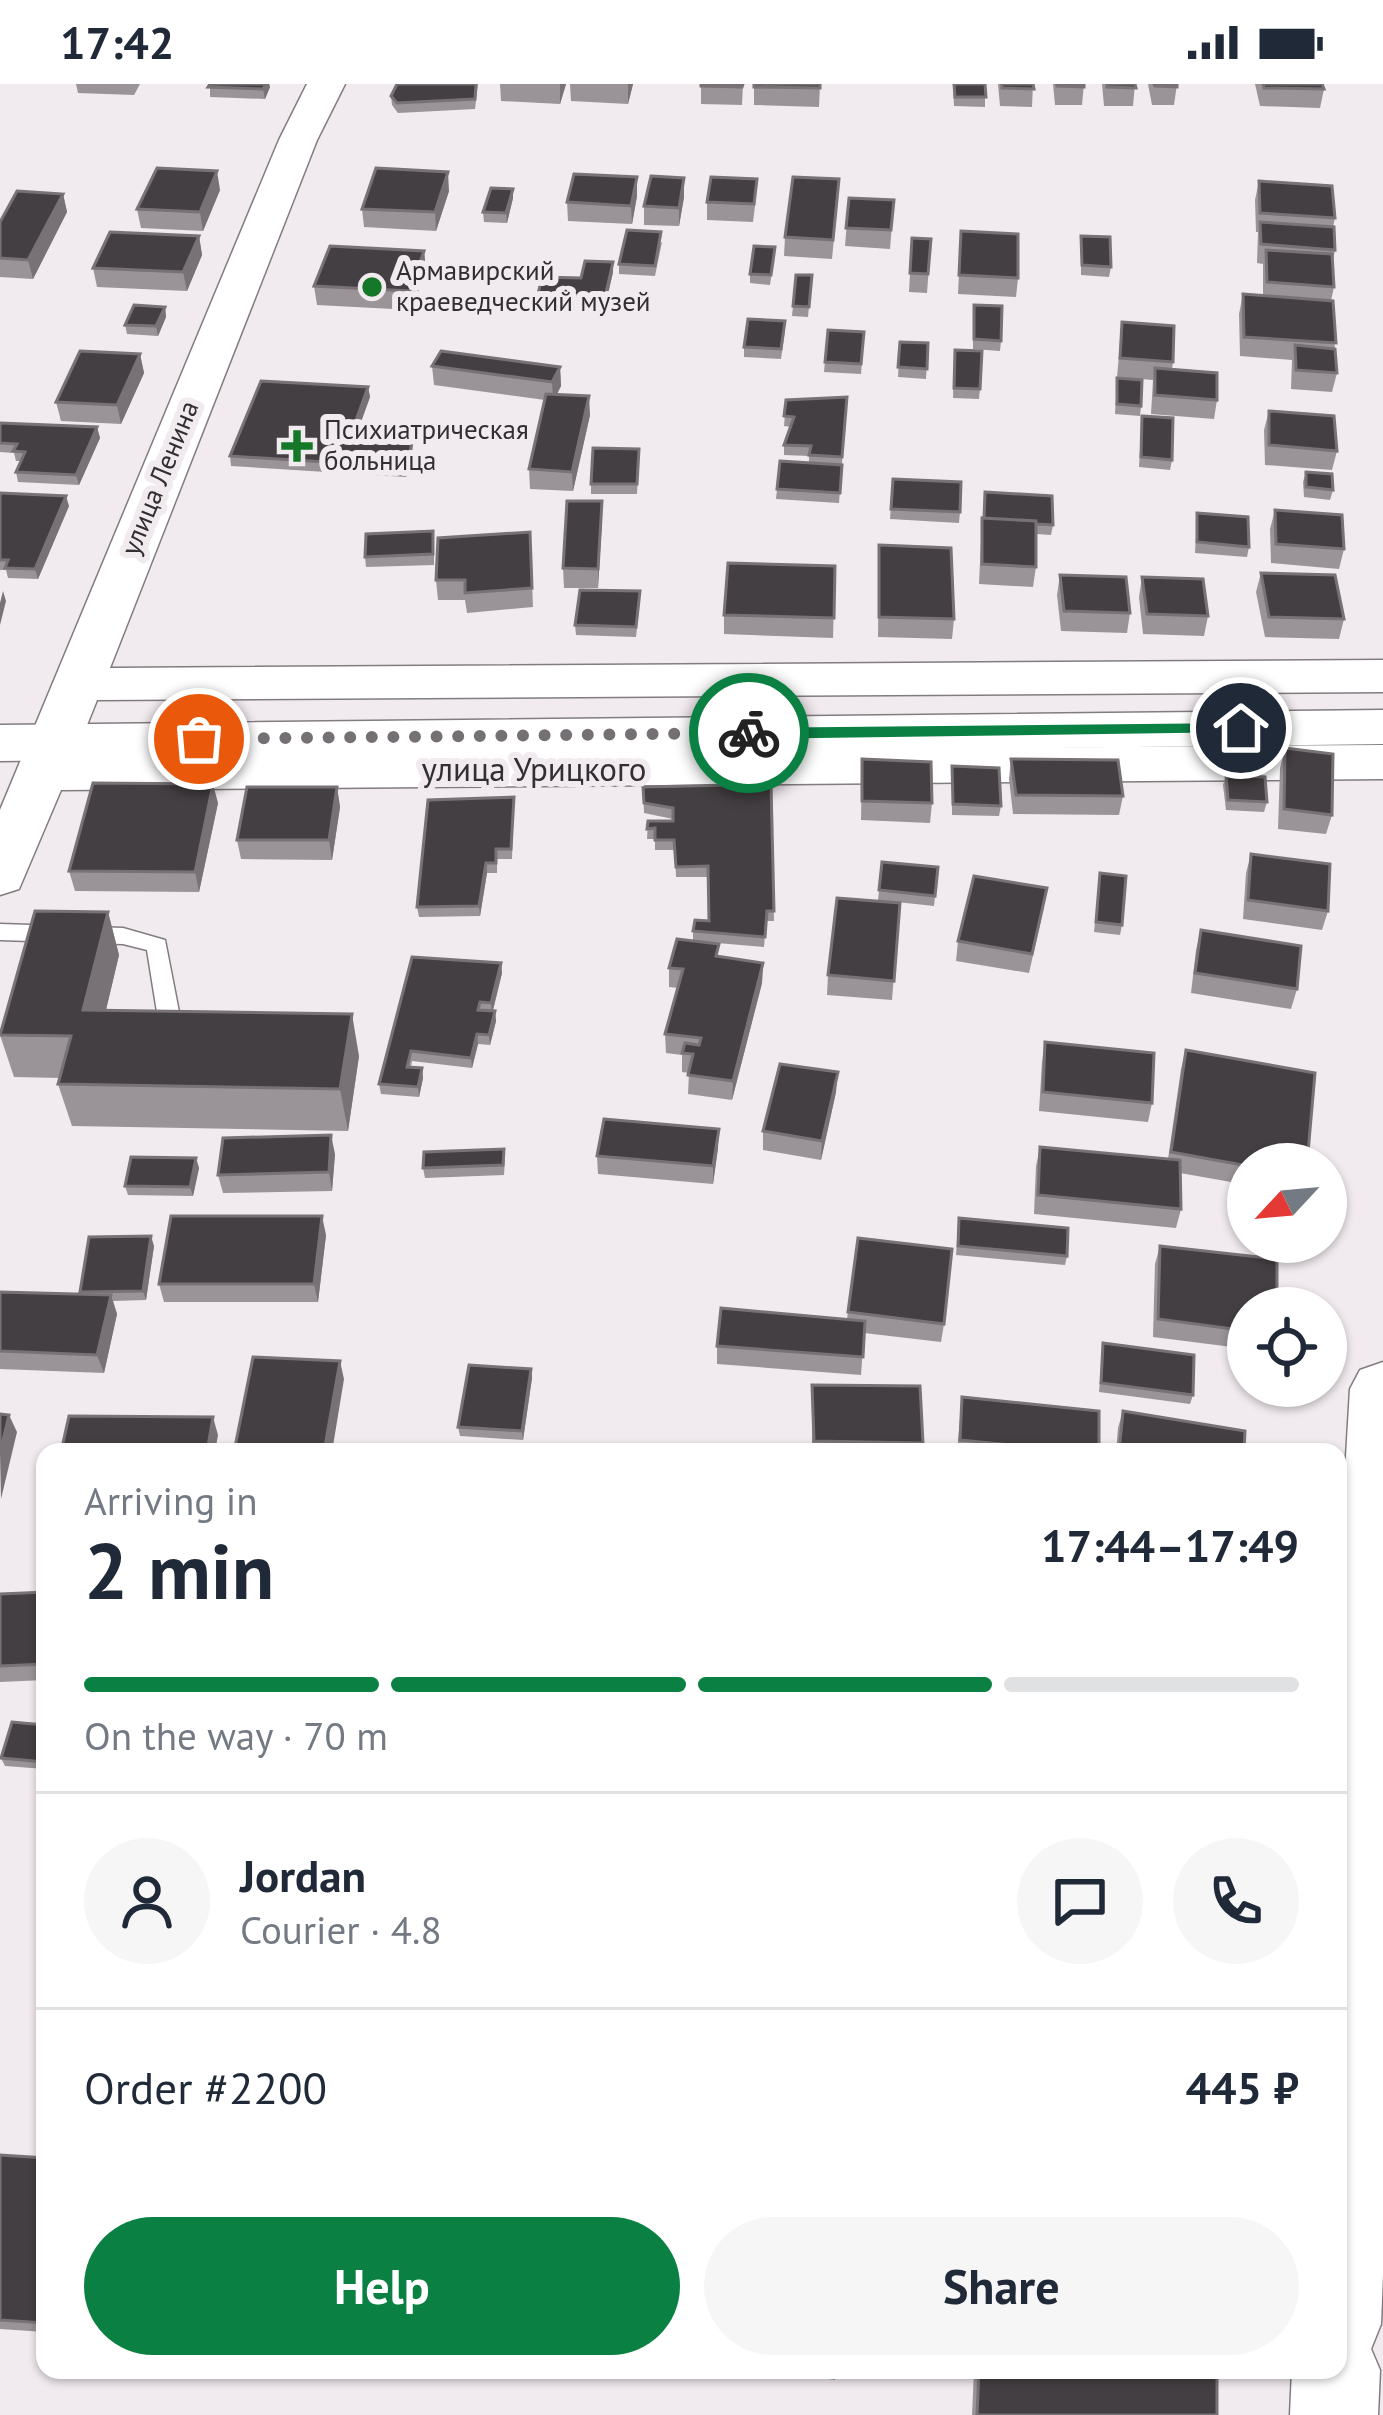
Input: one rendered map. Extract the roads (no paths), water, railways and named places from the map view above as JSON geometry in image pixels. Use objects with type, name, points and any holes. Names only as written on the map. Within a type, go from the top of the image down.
[{"type":"main road","name":"улица Урицкого","points":[[0,742],[51,757],[1383,727]]},
{"type":"street","name":"улица Ленина","points":[[0,876],[298,140],[326,84]]},
{"type":"street","points":[[75,684],[1383,676]]},
{"type":"street","name":"улица Урицкого","points":[[51,757],[1383,762]]},
{"type":"street","points":[[1347,2137],[1383,1389]]},
{"type":"street","points":[[1334,2415],[1336,2379]]},
{"type":"lane","points":[[0,932],[123,936],[157,945],[168,1012]]},
{"type":"place","name":"Армавирский краеведческий музей","points":[[372,287]]},
{"type":"place","name":"Психиатрическая больница","points":[[297,446]]}]
